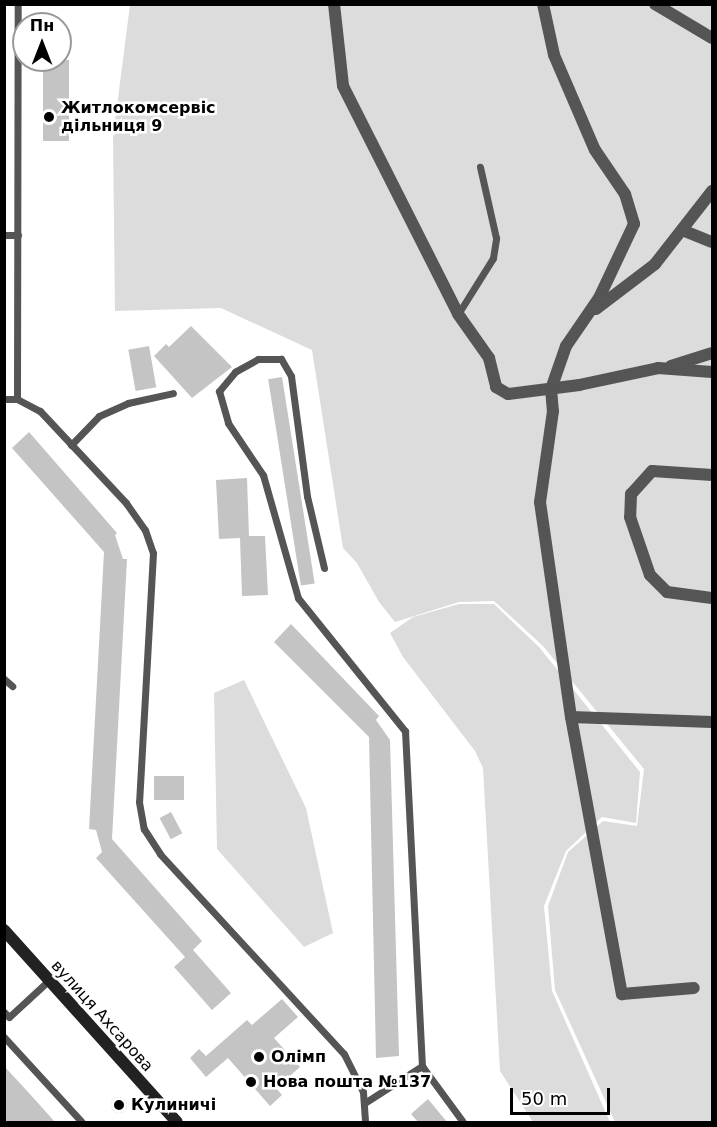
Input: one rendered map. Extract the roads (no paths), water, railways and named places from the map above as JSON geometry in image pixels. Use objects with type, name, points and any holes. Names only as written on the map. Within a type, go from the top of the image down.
[{"type":"main road","name":"вулиця Ахсарова","points":[[4,930],[177,1122]]},
{"type":"street","points":[[334,4],[343,86],[458,314],[489,358],[496,387],[508,394],[548,389],[664,368],[712,353]]},
{"type":"street","points":[[543,4],[554,55],[595,150],[625,194],[633,224],[588,315],[566,346],[548,389],[553,411],[540,502],[571,717],[622,994],[694,988]]},
{"type":"street","points":[[655,4],[712,38]]},
{"type":"street","points":[[588,315],[655,264],[712,191]]},
{"type":"street","points":[[682,230],[712,242]]},
{"type":"street","points":[[664,368],[712,372]]},
{"type":"street","points":[[712,475],[652,471],[631,494],[630,517],[650,575],[667,592],[712,598]]},
{"type":"street","points":[[571,717],[712,722]]},
{"type":"lane","points":[[17,399],[18,4]]},
{"type":"lane","points":[[458,314],[493,258],[496,238],[480,167]]},
{"type":"lane","points":[[4,235],[18,235]]},
{"type":"lane","points":[[324,568],[307,496],[291,376],[281,359],[258,359],[235,372],[219,392],[228,423],[263,475],[298,598],[405,731],[422,1066],[463,1122]]},
{"type":"lane","points":[[71,445],[99,416],[128,403],[173,393]]},
{"type":"lane","points":[[4,399],[17,399],[40,411],[126,503],[145,530],[153,553],[139,802],[144,829],[160,854],[344,1054],[366,1102],[365,1122]]},
{"type":"lane","points":[[4,679],[12,686]]},
{"type":"lane","points":[[4,1012],[9,1017],[48,981]]},
{"type":"lane","points":[[4,1037],[81,1122]]},
{"type":"lane","points":[[366,1102],[422,1066]]},
{"type":"place","name":"Житлокомсервіс дільниця 9","points":[[49,117]]},
{"type":"place","name":"Олімп","points":[[259,1057]]},
{"type":"place","name":"Нова пошта №137","points":[[251,1082]]},
{"type":"place","name":"Кулиничі","points":[[119,1105]]}]
